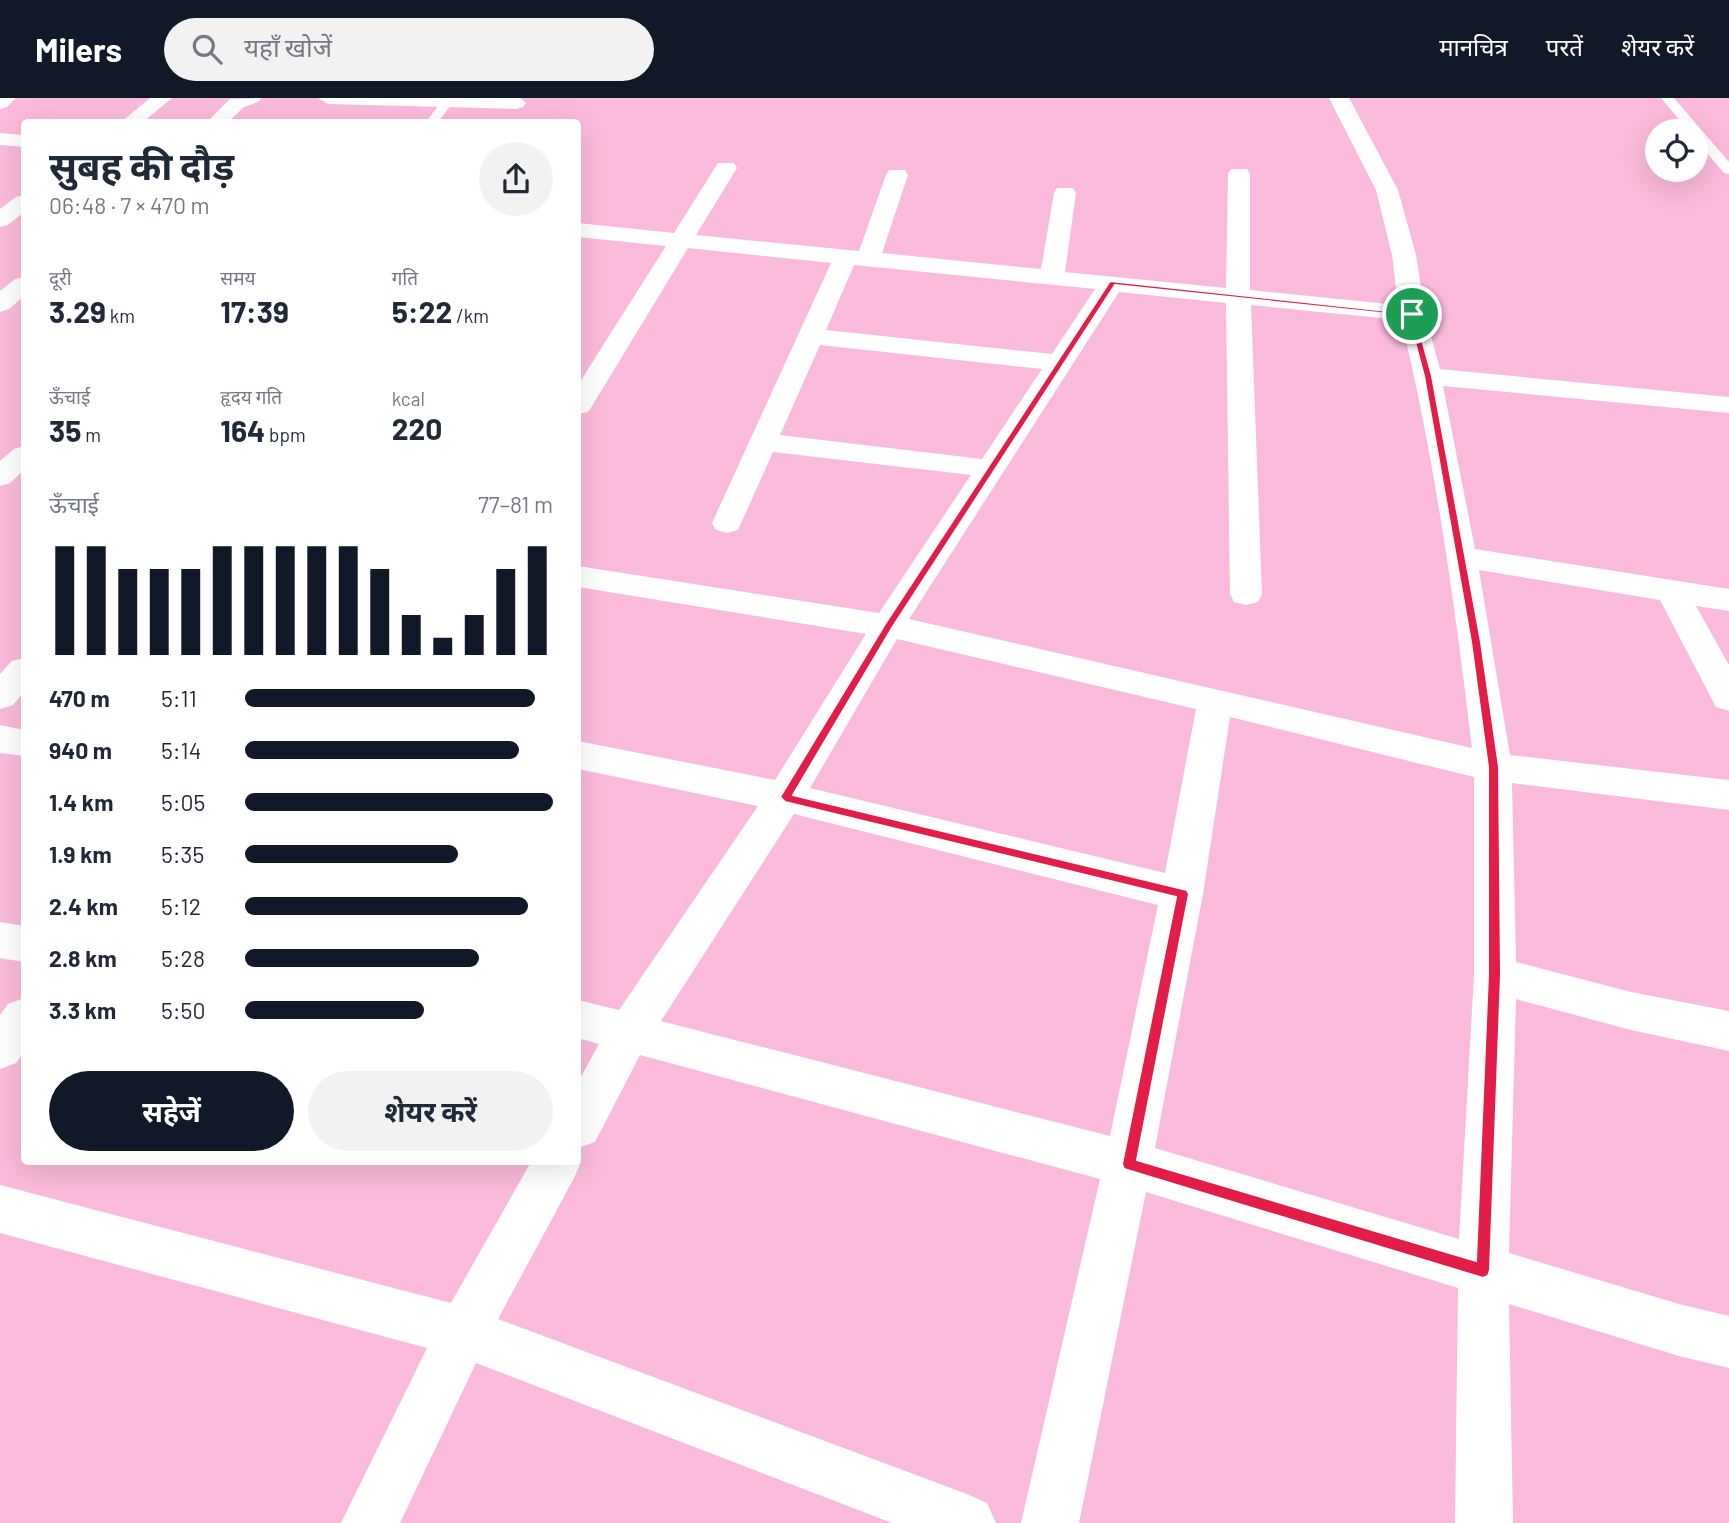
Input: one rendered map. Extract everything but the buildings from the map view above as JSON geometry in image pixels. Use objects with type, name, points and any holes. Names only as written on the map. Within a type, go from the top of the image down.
[{"type":"street","points":[[0,103],[6,98]]},
{"type":"street","points":[[135,119],[162,98]]},
{"type":"street","points":[[220,119],[237,103],[251,98]]},
{"type":"street","points":[[328,98],[517,101],[509,119]]},
{"type":"street","points":[[1339,98],[1387,190],[1404,255],[1412,314],[1428,376],[1476,642],[1493,767],[1495,975],[1483,1270],[1484,1523]]},
{"type":"street","points":[[0,139],[21,141]]},
{"type":"street","points":[[581,395],[588,369],[726,168]]},
{"type":"street","points":[[1240,174],[1238,297],[1246,594]]},
{"type":"street","points":[[727,523],[811,336],[858,257],[897,175]]},
{"type":"street","points":[[1052,276],[1065,193]]},
{"type":"street","points":[[0,220],[21,204]]},
{"type":"street","points":[[581,230],[1412,314]]},
{"type":"street","points":[[581,1121],[629,1033],[785,797],[888,626],[1112,283]]},
{"type":"street","points":[[0,304],[21,286]]},
{"type":"street","points":[[811,336],[1061,363]]},
{"type":"street","points":[[1428,376],[1729,405]]},
{"type":"street","points":[[763,442],[991,469]]},
{"type":"street","points":[[0,477],[21,458]]},
{"type":"street","points":[[1460,557],[1729,600]]},
{"type":"street","points":[[581,576],[888,626],[1493,767],[1729,795]]},
{"type":"street","points":[[1672,591],[1729,698]]},
{"type":"street","points":[[0,696],[21,673]]},
{"type":"street","points":[[1050,1523],[1129,1164],[1183,894],[1215,701]]},
{"type":"street","points":[[0,739],[21,742]]},
{"type":"street","points":[[581,756],[785,797],[1183,894]]},
{"type":"street","points":[[0,940],[21,944]]},
{"type":"street","points":[[1495,975],[1631,1011],[1729,1031]]},
{"type":"street","points":[[581,1020],[1129,1164],[1679,1330],[1729,1342]]},
{"type":"street","points":[[0,1049],[21,1022]]},
{"type":"street","points":[[370,1523],[463,1332],[555,1165]]},
{"type":"street","points":[[0,1209],[463,1332],[967,1523]]},
{"type":"lane","points":[[1667,98],[1729,170]]},
{"type":"lane","points":[[434,119],[448,102]]},
{"type":"route","points":[[1112,283],[1412,314],[1428,376],[1476,642],[1493,767],[1495,975],[1483,1270],[1129,1164],[1183,894],[785,797],[888,626],[1112,283]]}]
